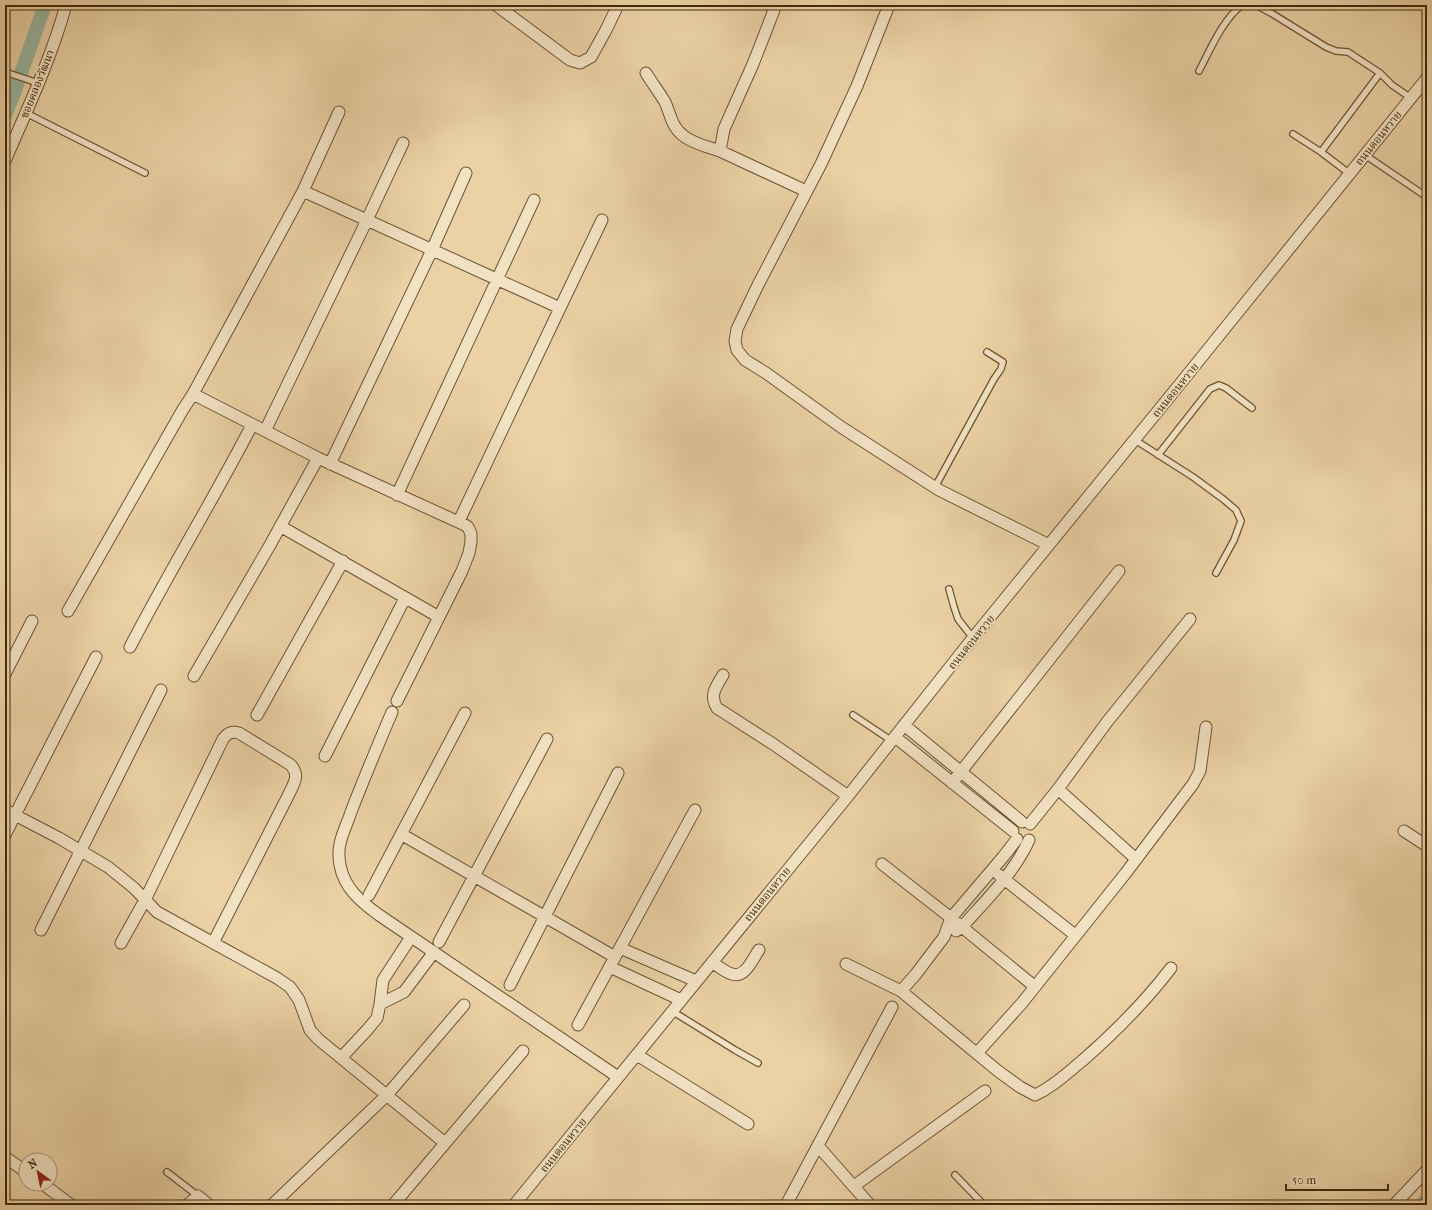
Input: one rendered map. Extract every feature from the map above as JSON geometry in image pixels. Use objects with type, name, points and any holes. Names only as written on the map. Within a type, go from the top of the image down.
[{"type":"street","name":"ซอยคลองวัฒนา","points":[[5,161],[26,113],[33,81],[58,32],[66,5]]},
{"type":"street","points":[[496,5],[570,60],[580,63],[591,57],[618,5]]},
{"type":"street","points":[[720,151],[724,129],[754,64],[776,5]]},
{"type":"street","points":[[889,5],[857,86],[821,164],[758,285],[737,329],[735,341],[737,350],[744,360],[766,373],[841,427],[935,487],[1008,526],[1049,545]]},
{"type":"street","points":[[646,73],[658,90],[672,124],[684,136],[697,144],[720,151],[806,191]]},
{"type":"street","name":"ถนนดอนหวาย","points":[[518,1204],[672,1010],[848,796],[973,638],[1427,78]]},
{"type":"street","points":[[68,611],[182,410],[193,394],[303,191],[339,112]]},
{"type":"street","points":[[264,431],[403,143]]},
{"type":"street","points":[[330,464],[432,250],[466,173]]},
{"type":"street","points":[[303,191],[560,308]]},
{"type":"street","points":[[397,495],[534,200]]},
{"type":"street","points":[[459,521],[602,220]]},
{"type":"street","points":[[193,394],[330,464],[432,511],[459,521],[468,527],[471,534],[471,542],[469,553],[462,571],[397,701]]},
{"type":"street","points":[[130,647],[156,596],[219,487],[252,425]]},
{"type":"street","points":[[194,676],[318,458]]},
{"type":"street","points":[[280,526],[439,617]]},
{"type":"street","points":[[257,715],[343,561]]},
{"type":"street","points":[[952,783],[1119,571]]},
{"type":"street","points":[[325,756],[405,598]]},
{"type":"street","points":[[901,991],[944,937],[951,918],[992,870],[1015,835],[1015,827],[1026,823],[1058,789],[1107,722],[1190,619]]},
{"type":"street","points":[[5,674],[32,621]]},
{"type":"street","points":[[5,835],[10,813],[96,657]]},
{"type":"street","points":[[723,675],[713,695],[713,701],[717,708],[773,744],[848,796]]},
{"type":"street","points":[[42,930],[161,690]]},
{"type":"street","points":[[392,712],[340,844],[339,856],[343,875],[356,897],[411,937],[618,1077]]},
{"type":"street","points":[[368,895],[465,713]]},
{"type":"street","points":[[904,725],[1026,823],[1034,832],[1024,851],[1003,879],[962,927],[944,937]]},
{"type":"street","points":[[977,1053],[1126,874],[1193,784],[1200,771],[1206,727]]},
{"type":"street","points":[[121,943],[144,900],[222,739],[227,734],[232,732],[239,733],[291,765],[295,770],[296,776],[289,794],[213,943]]},
{"type":"street","points":[[439,942],[547,739]]},
{"type":"street","points":[[893,739],[952,783],[1015,835],[1025,842],[1029,840]]},
{"type":"street","points":[[510,985],[618,773]]},
{"type":"street","points":[[1058,789],[1136,859]]},
{"type":"street","points":[[578,1025],[695,810]]},
{"type":"street","points":[[10,813],[108,867],[134,888],[144,900],[158,912],[277,978],[290,987],[299,1000],[310,1030],[318,1039],[445,1143]]},
{"type":"street","points":[[1404,831],[1427,846]]},
{"type":"street","points":[[401,834],[544,917],[618,952],[696,981]]},
{"type":"street","points":[[882,864],[1034,986]]},
{"type":"street","points":[[992,870],[1075,935]]},
{"type":"street","points":[[341,1058],[377,1018],[383,980],[411,937]]},
{"type":"street","points":[[712,962],[733,975],[740,974],[747,969],[759,950]]},
{"type":"street","points":[[380,1004],[404,992],[434,952]]},
{"type":"street","points":[[846,964],[901,991],[998,1071],[1028,1092],[1035,1095],[1044,1091],[1061,1079],[1105,1041],[1158,985],[1171,968]]},
{"type":"street","points":[[610,968],[681,1000]]},
{"type":"street","points":[[272,1205],[387,1095],[464,1004]]},
{"type":"street","points":[[786,1205],[892,1007]]},
{"type":"street","points":[[393,1205],[523,1051]]},
{"type":"street","points":[[637,1055],[748,1124]]},
{"type":"street","points":[[854,1186],[985,1090]]},
{"type":"street","points":[[818,1146],[870,1205]]},
{"type":"street","points":[[5,1157],[18,1166]]},
{"type":"street","points":[[1394,1205],[1427,1170]]},
{"type":"street","points":[[53,1192],[72,1205]]},
{"type":"street","points":[[187,1205],[198,1196],[209,1205]]},
{"type":"lane","points":[[1199,71],[1214,42],[1227,22],[1242,5]]},
{"type":"lane","points":[[1256,5],[1326,47],[1336,51],[1348,52],[1380,73],[1392,85],[1411,98]]},
{"type":"lane","points":[[5,72],[33,81]]},
{"type":"lane","points":[[1321,152],[1380,73]]},
{"type":"lane","points":[[26,113],[145,173]]},
{"type":"lane","points":[[1293,134],[1321,152],[1350,174]]},
{"type":"lane","points":[[1365,155],[1424,195],[1427,195]]},
{"type":"lane","points":[[935,487],[994,379],[1001,369],[1003,362],[987,352]]},
{"type":"lane","points":[[1158,455],[1210,389],[1219,385],[1226,388],[1252,408]]},
{"type":"lane","points":[[1135,440],[1193,477],[1236,510],[1241,521],[1234,540],[1216,573]]},
{"type":"lane","points":[[949,588],[958,619],[973,638]]},
{"type":"lane","points":[[853,715],[893,739]]},
{"type":"lane","points":[[672,1010],[758,1063]]},
{"type":"lane","points":[[167,1172],[198,1196]]},
{"type":"lane","points":[[955,1175],[984,1205]]},
{"type":"waterway","points":[[5,115],[45,5]]},
{"type":"waterway","points":[[1421,1205],[1427,1199]]}]
